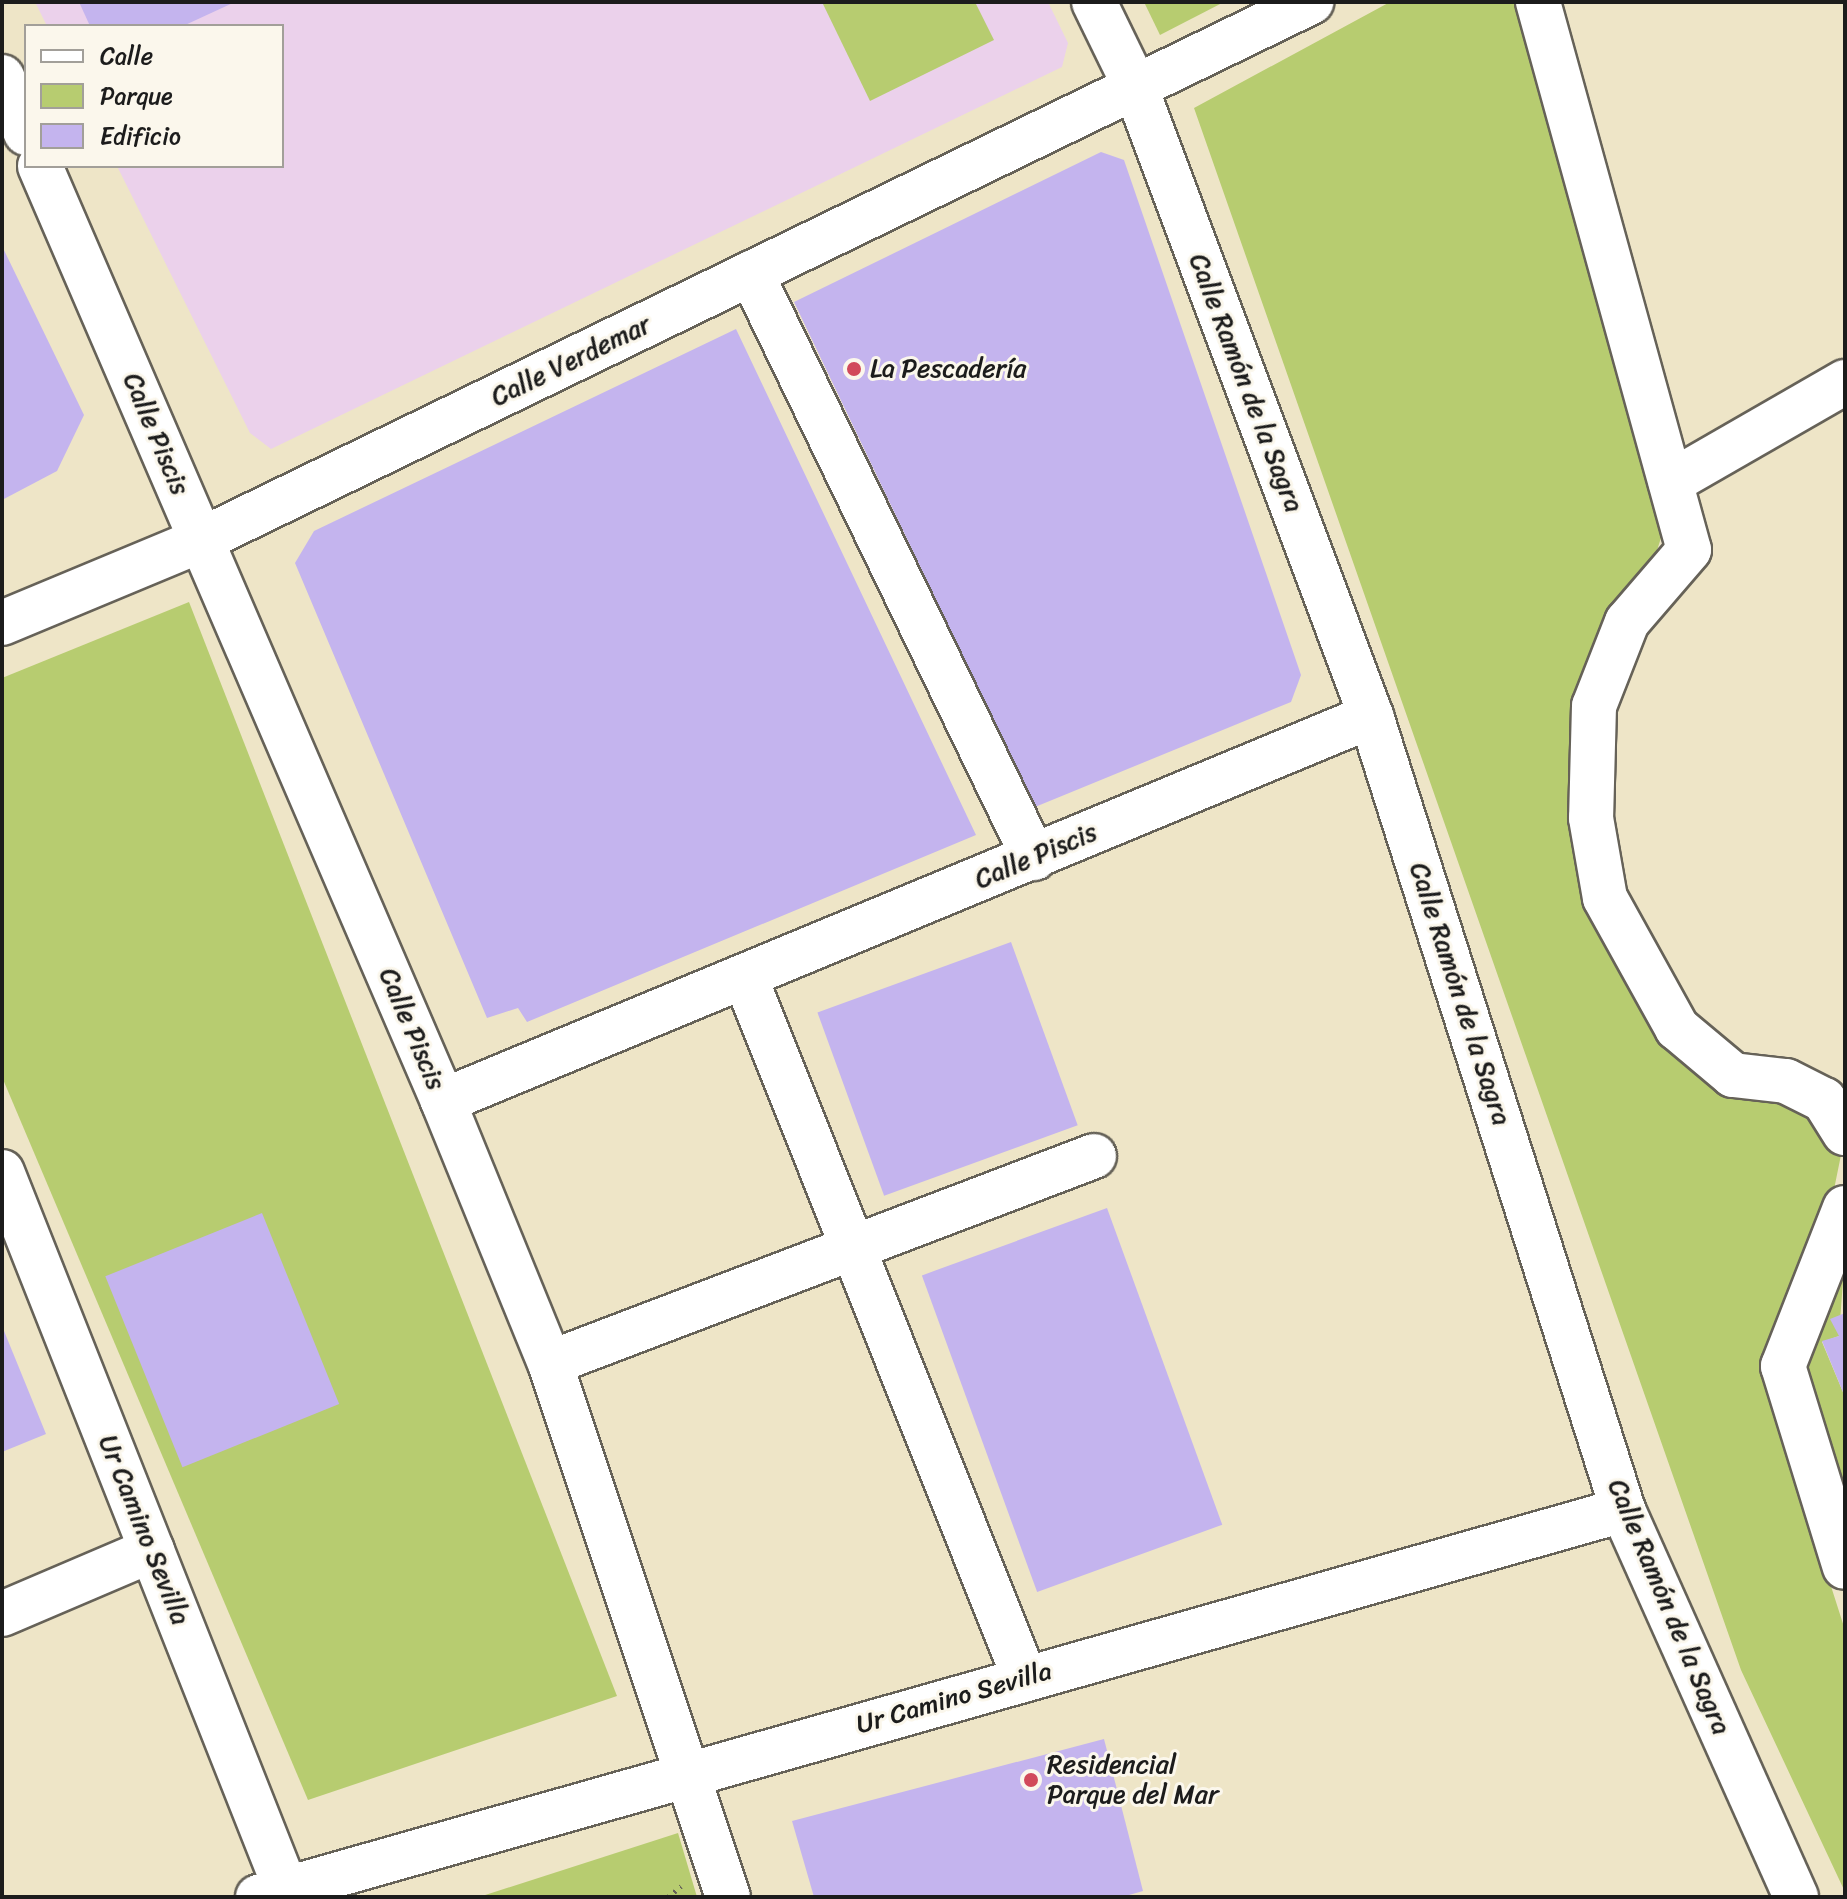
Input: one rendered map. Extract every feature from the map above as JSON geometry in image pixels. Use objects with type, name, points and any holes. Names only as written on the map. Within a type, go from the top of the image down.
[{"type":"street","name":"Calle Ramón de la Sagra","points":[[1094,2],[1135,86],[1371,716],[1623,1510],[1796,1897]]},
{"type":"street","name":"Calle Verdemar","points":[[2,623],[201,540],[1311,2]]},
{"type":"street","points":[[1538,2],[1689,550],[1627,622],[1594,706],[1591,818],[1605,898],[1677,1028],[1733,1075],[1786,1081],[1824,1100],[1845,1133]]},
{"type":"street","points":[[2,77],[24,128]]},
{"type":"street","name":"Calle Piscis","points":[[41,168],[443,1101],[1371,716]]},
{"type":"street","points":[[751,273],[1034,858]]},
{"type":"street","points":[[1671,482],[1845,382]]},
{"type":"street","points":[[745,977],[1025,1679]]},
{"type":"street","points":[[443,1101],[550,1363],[691,1774],[728,1897]]},
{"type":"street","points":[[550,1363],[1094,1156]]},
{"type":"street","name":"Ur Camino Sevilla","points":[[2,1172],[152,1550],[278,1894],[1623,1510]]},
{"type":"street","points":[[1845,1208],[1783,1366],[1845,1567]]},
{"type":"street","points":[[2,1614],[152,1550]]},
{"type":"shaded area","points":[[35,2],[1048,2],[1068,43],[1062,67],[271,449],[250,433],[118,168],[284,168],[284,24],[46,24]]},
{"type":"green space","points":[[822,2],[975,2],[994,40],[870,101]]},
{"type":"green space","points":[[1144,2],[1224,2],[1160,35]]},
{"type":"green space","points":[[1390,2],[1523,2],[1669,512],[1573,821],[1668,1037],[1826,1122],[1841,1155],[1829,1214],[1765,1380],[1845,1630],[1845,1892],[1741,1670],[1194,108]]},
{"type":"green space","points":[[189,602],[617,1696],[308,1800],[2,1077],[2,678]]},
{"type":"green space","points":[[1845,1253],[1839,1336],[1822,1342],[1845,1397],[1845,1512],[1806,1365]]},
{"type":"green space","points":[[678,1833],[697,1897],[479,1897]]},
{"type":"building","points":[[79,2],[235,2],[187,24],[89,24]]},
{"type":"building","points":[[1101,152],[1124,160],[1301,675],[1291,702],[1035,807],[794,302]]},
{"type":"building","points":[[2,246],[84,415],[57,471],[2,500]]},
{"type":"building","points":[[736,329],[976,835],[527,1022],[518,1008],[487,1018],[295,563],[314,531]]},
{"type":"building","points":[[1011,942],[1078,1125],[884,1196],[817,1012]]},
{"type":"building","points":[[1107,1208],[1222,1525],[1037,1592],[922,1275]]},
{"type":"building","points":[[262,1213],[339,1404],[182,1467],[105,1276]]},
{"type":"building","points":[[1845,1313],[1845,1397],[1822,1341],[1839,1336],[1830,1319]]},
{"type":"building","points":[[2,1326],[46,1434],[2,1452]]},
{"type":"building","name":"Residencial Parque del Mar","points":[[1104,1739],[1143,1891],[1122,1897],[814,1897],[792,1821]]},
{"type":"place","name":"La Pescadería","points":[[854,369]]},
{"type":"place","name":"Residencial Parque del Mar","points":[[1031,1780]]}]
